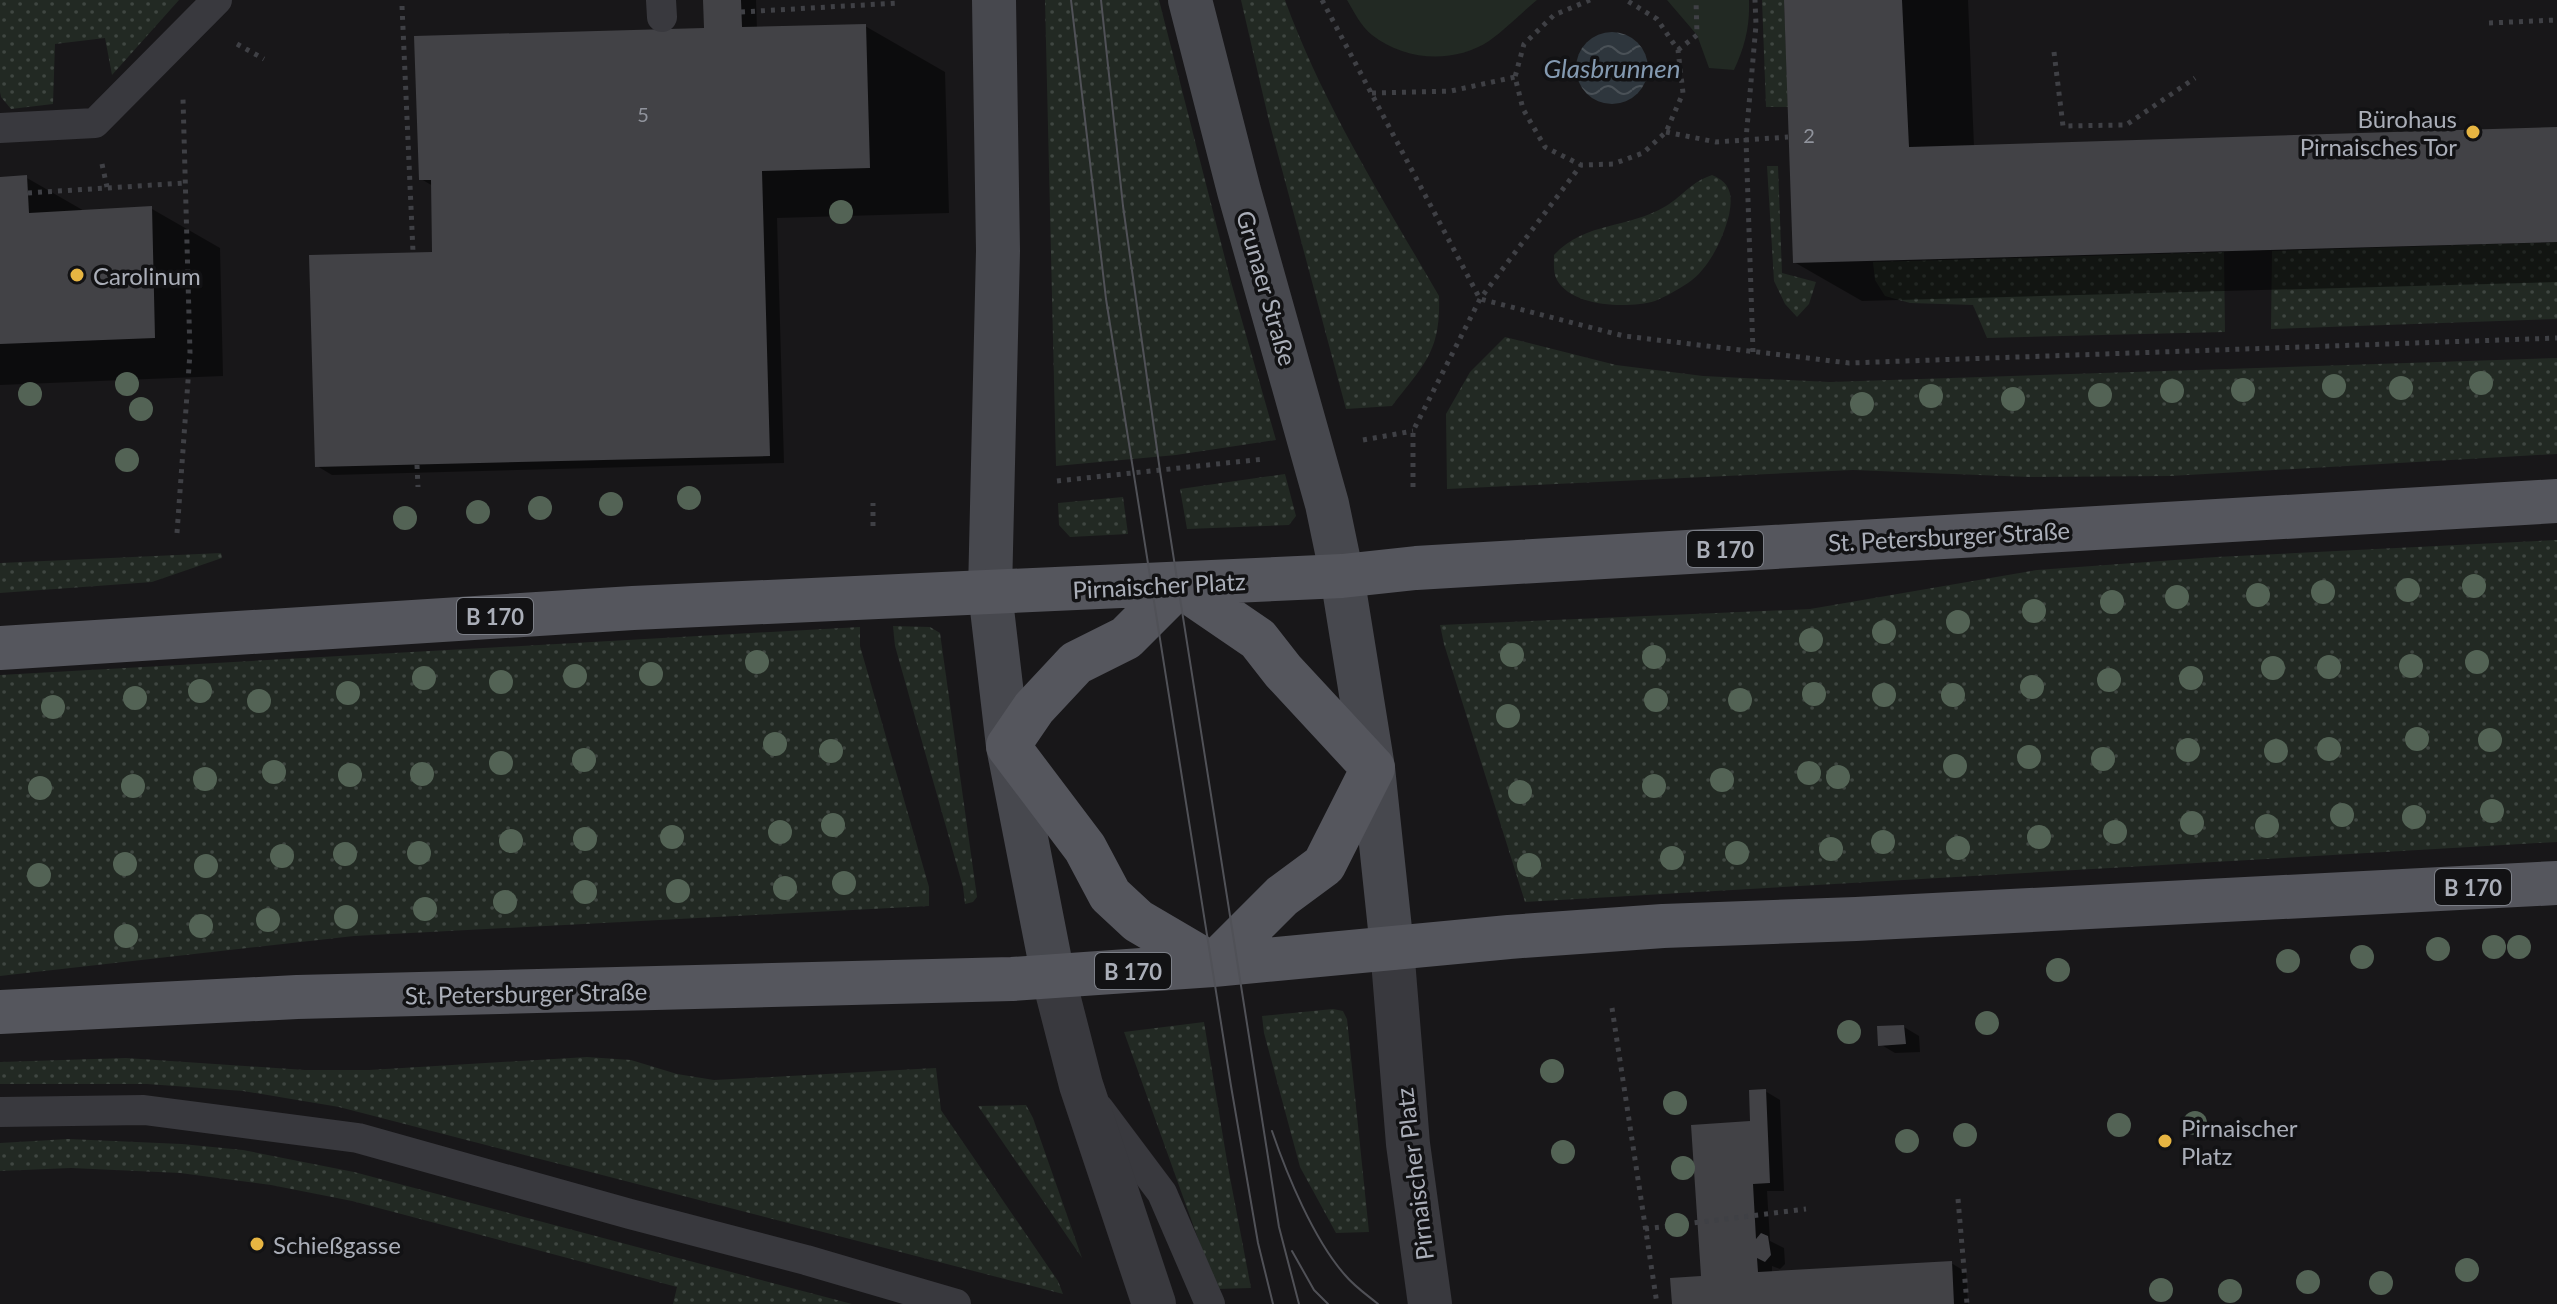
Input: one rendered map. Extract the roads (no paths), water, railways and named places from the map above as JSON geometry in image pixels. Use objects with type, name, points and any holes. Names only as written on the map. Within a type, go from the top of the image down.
[{"type":"main road","points":[[994,0],[998,251],[990,592],[1008,746],[1053,976]]},
{"type":"main road","name":"Grunaer Straße","points":[[1190,0],[1239,191],[1327,504],[1342,576]]},
{"type":"main road","name":"St. Petersburger Straße","points":[[1342,576],[1416,568],[2557,501]]},
{"type":"main road","name":"Pirnaischer Platz","points":[[990,592],[1342,576],[1373,768],[1392,948]]},
{"type":"main road","points":[[1179,585],[1258,639],[1283,671],[1373,768],[1324,865],[1282,896],[1213,965],[1138,921],[1110,895],[1085,848],[1008,746],[1034,708],[1076,663],[1126,638],[1179,585]]},
{"type":"main road","name":"B 170","points":[[0,648],[618,609],[990,592]]},
{"type":"main road","name":"B 170","points":[[1053,976],[1663,926],[2557,883]]},
{"type":"main road","name":"St. Petersburger Straße","points":[[0,1012],[297,997],[909,983],[1053,976]]},
{"type":"street","name":"Pirnaischer Platz","points":[[1392,948],[1408,1144],[1430,1304]]},
{"type":"street","points":[[1053,976],[1081,1085],[1154,1304]]},
{"type":"lane","points":[[0,128],[95,123],[217,0]]},
{"type":"lane","points":[[1081,1085],[1162,1193],[1210,1304]]},
{"type":"lane","points":[[0,1112],[144,1110],[358,1138],[956,1304]]},
{"type":"water","name":"Glasbrunnen","points":[[1605,32],[1619,32],[1638,42],[1648,61],[1648,75],[1638,94],[1619,104],[1605,104],[1586,94],[1576,75],[1576,61],[1586,42]]},
{"type":"tram line","points":[[1071,0],[1106,299],[1231,1086],[1258,1243],[1273,1304]]},
{"type":"tram line","points":[[1101,0],[1123,206],[1160,471],[1279,1227],[1299,1304]]},
{"type":"tram line","points":[[1272,1131],[1294,1187],[1323,1244],[1349,1279],[1378,1304]]},
{"type":"tram line","points":[[1292,1251],[1314,1290],[1328,1304]]},
{"type":"place","name":"Bürohaus Pirnaisches Tor","points":[[2473,132]]},
{"type":"place","name":"Carolinum","points":[[77,275]]},
{"type":"place","name":"Pirnaischer Platz","points":[[2165,1141]]},
{"type":"place","name":"Schießgasse","points":[[257,1244]]}]
